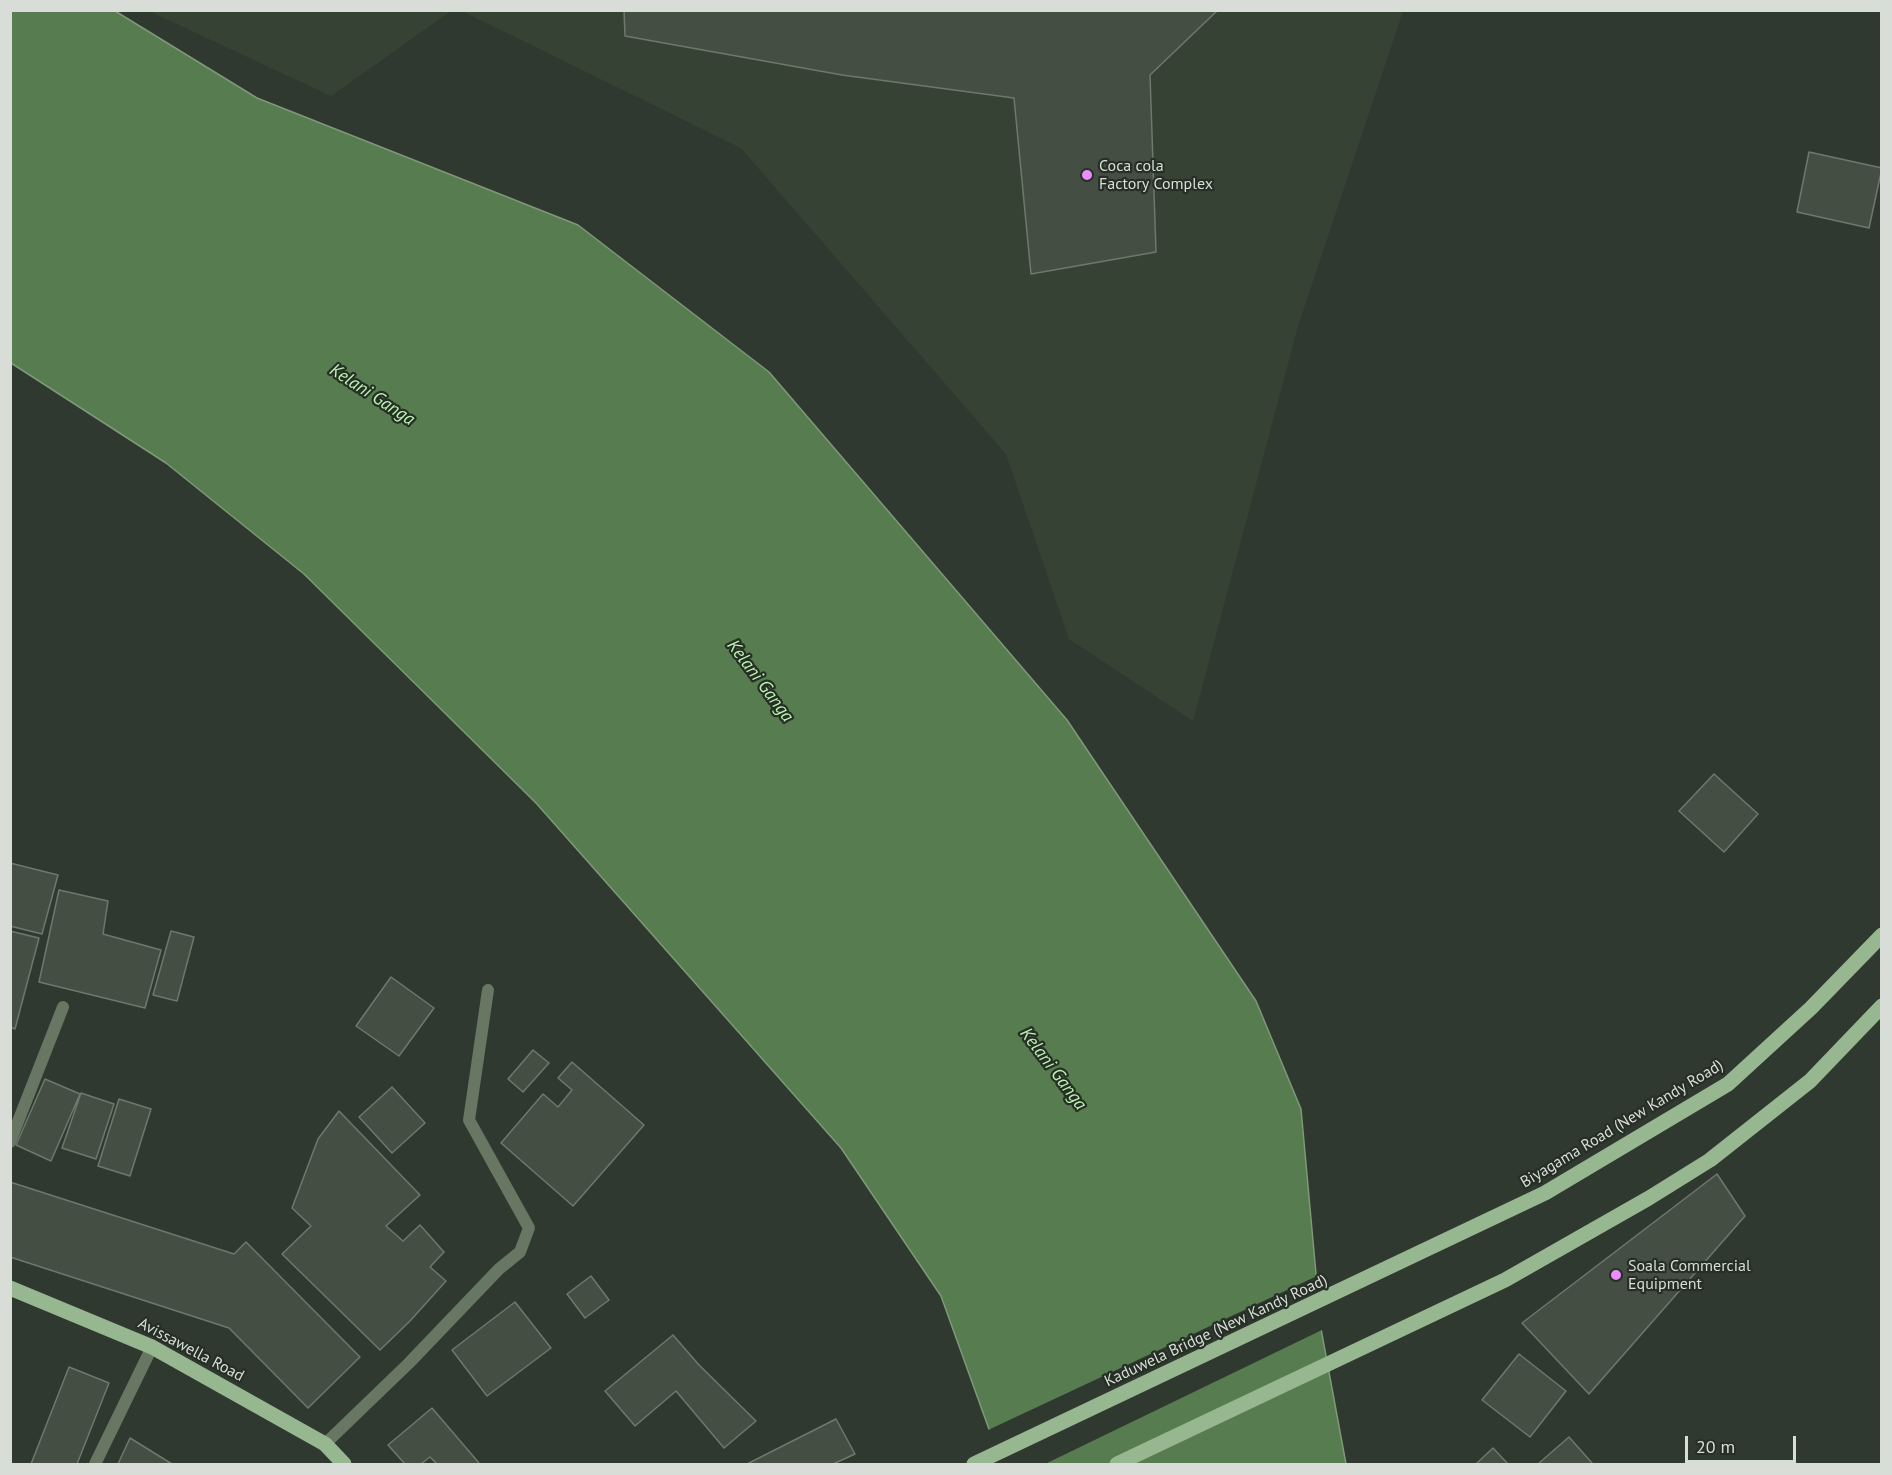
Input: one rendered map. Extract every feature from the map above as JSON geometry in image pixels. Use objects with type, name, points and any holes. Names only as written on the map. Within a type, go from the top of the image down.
[{"type":"main road","name":"Biyagama Road (New Kandy Road)","points":[[1473,1229],[1545,1193],[1728,1084],[1811,1008],[1881,935]]},
{"type":"main road","points":[[1117,1464],[1505,1280],[1575,1242],[1710,1160],[1810,1080],[1881,1006]]},
{"type":"main road","name":"Kaduwela Bridge (New Kandy Road)","points":[[974,1464],[1473,1229]]},
{"type":"main road","name":"Avissawella Road","points":[[10,1288],[152,1347],[325,1444],[344,1464]]},
{"type":"street","points":[[325,1444],[409,1363],[500,1269],[520,1252],[529,1228],[469,1120],[488,990]]},
{"type":"street","points":[[10,1142],[63,1007]]},
{"type":"street","points":[[95,1464],[152,1347]]},
{"type":"shaded area","points":[[451,10],[331,96],[149,11]]},
{"type":"shaded area","points":[[462,11],[1403,11],[1298,326],[1193,721],[1069,639],[1006,454],[741,148]]},
{"type":"water","name":"Kelani Ganga","points":[[10,11],[115,11],[257,98],[578,225],[769,372],[1067,720],[1256,1001],[1301,1109],[1321,1329],[1346,1464],[993,1464],[990,1432],[941,1296],[841,1148],[536,803],[304,574],[166,463],[11,363]]},
{"type":"pier","points":[[1319,1275],[1324,1329],[1045,1464],[990,1464],[986,1431]]},
{"type":"building","name":"Coca cola Factory Complex","points":[[624,10],[1218,10],[1150,75],[1156,252],[1031,274],[1014,98],[842,75],[625,36]]},
{"type":"building","points":[[1809,152],[1882,168],[1869,228],[1797,212]]},
{"type":"building","points":[[1714,774],[1758,814],[1724,852],[1679,811]]},
{"type":"building","points":[[10,863],[58,875],[42,934],[10,926]]},
{"type":"building","points":[[59,890],[108,901],[103,934],[161,950],[145,1008],[39,982]]},
{"type":"building","points":[[10,931],[39,938],[15,1029],[10,1027]]},
{"type":"building","points":[[171,931],[194,937],[177,1001],[153,995]]},
{"type":"building","points":[[391,977],[434,1008],[399,1056],[356,1026]]},
{"type":"building","points":[[533,1050],[549,1063],[523,1092],[508,1079]]},
{"type":"building","points":[[572,1062],[644,1125],[573,1206],[501,1143],[543,1094],[558,1107],[572,1090],[558,1078]]},
{"type":"building","points":[[45,1079],[80,1094],[51,1161],[16,1145]]},
{"type":"building","points":[[392,1087],[425,1123],[392,1153],[359,1117]]},
{"type":"building","points":[[81,1093],[114,1104],[96,1159],[62,1148]]},
{"type":"building","points":[[119,1099],[151,1109],[130,1176],[98,1166]]},
{"type":"building","points":[[339,1111],[420,1195],[386,1226],[403,1241],[420,1225],[444,1252],[430,1267],[446,1281],[380,1350],[282,1254],[311,1226],[292,1208],[318,1139]]},
{"type":"building","points":[[1717,1174],[1745,1216],[1589,1394],[1522,1323]]},
{"type":"building","points":[[10,1182],[234,1254],[246,1242],[360,1357],[308,1408],[229,1328],[10,1257]]},
{"type":"building","points":[[591,1276],[609,1300],[585,1318],[567,1294]]},
{"type":"building","points":[[515,1302],[551,1348],[487,1396],[452,1350]]},
{"type":"building","points":[[673,1335],[699,1365],[756,1421],[724,1448],[676,1391],[635,1426],[605,1391]]},
{"type":"building","points":[[1519,1354],[1566,1391],[1530,1437],[1482,1400]]},
{"type":"building","points":[[69,1367],[109,1383],[77,1464],[31,1464]]},
{"type":"building","points":[[432,1408],[479,1463],[437,1464],[430,1457],[421,1464],[405,1464],[388,1445]]},
{"type":"building","points":[[836,1419],[855,1454],[833,1464],[747,1464]]},
{"type":"building","points":[[1569,1437],[1591,1464],[1538,1464]]},
{"type":"building","points":[[130,1438],[172,1464],[118,1464]]},
{"type":"building","points":[[1493,1448],[1508,1464],[1476,1464]]},
{"type":"place","name":"Coca cola Factory Complex","points":[[1087,175]]},
{"type":"place","name":"Soala Commercial Equipment","points":[[1616,1275]]}]
